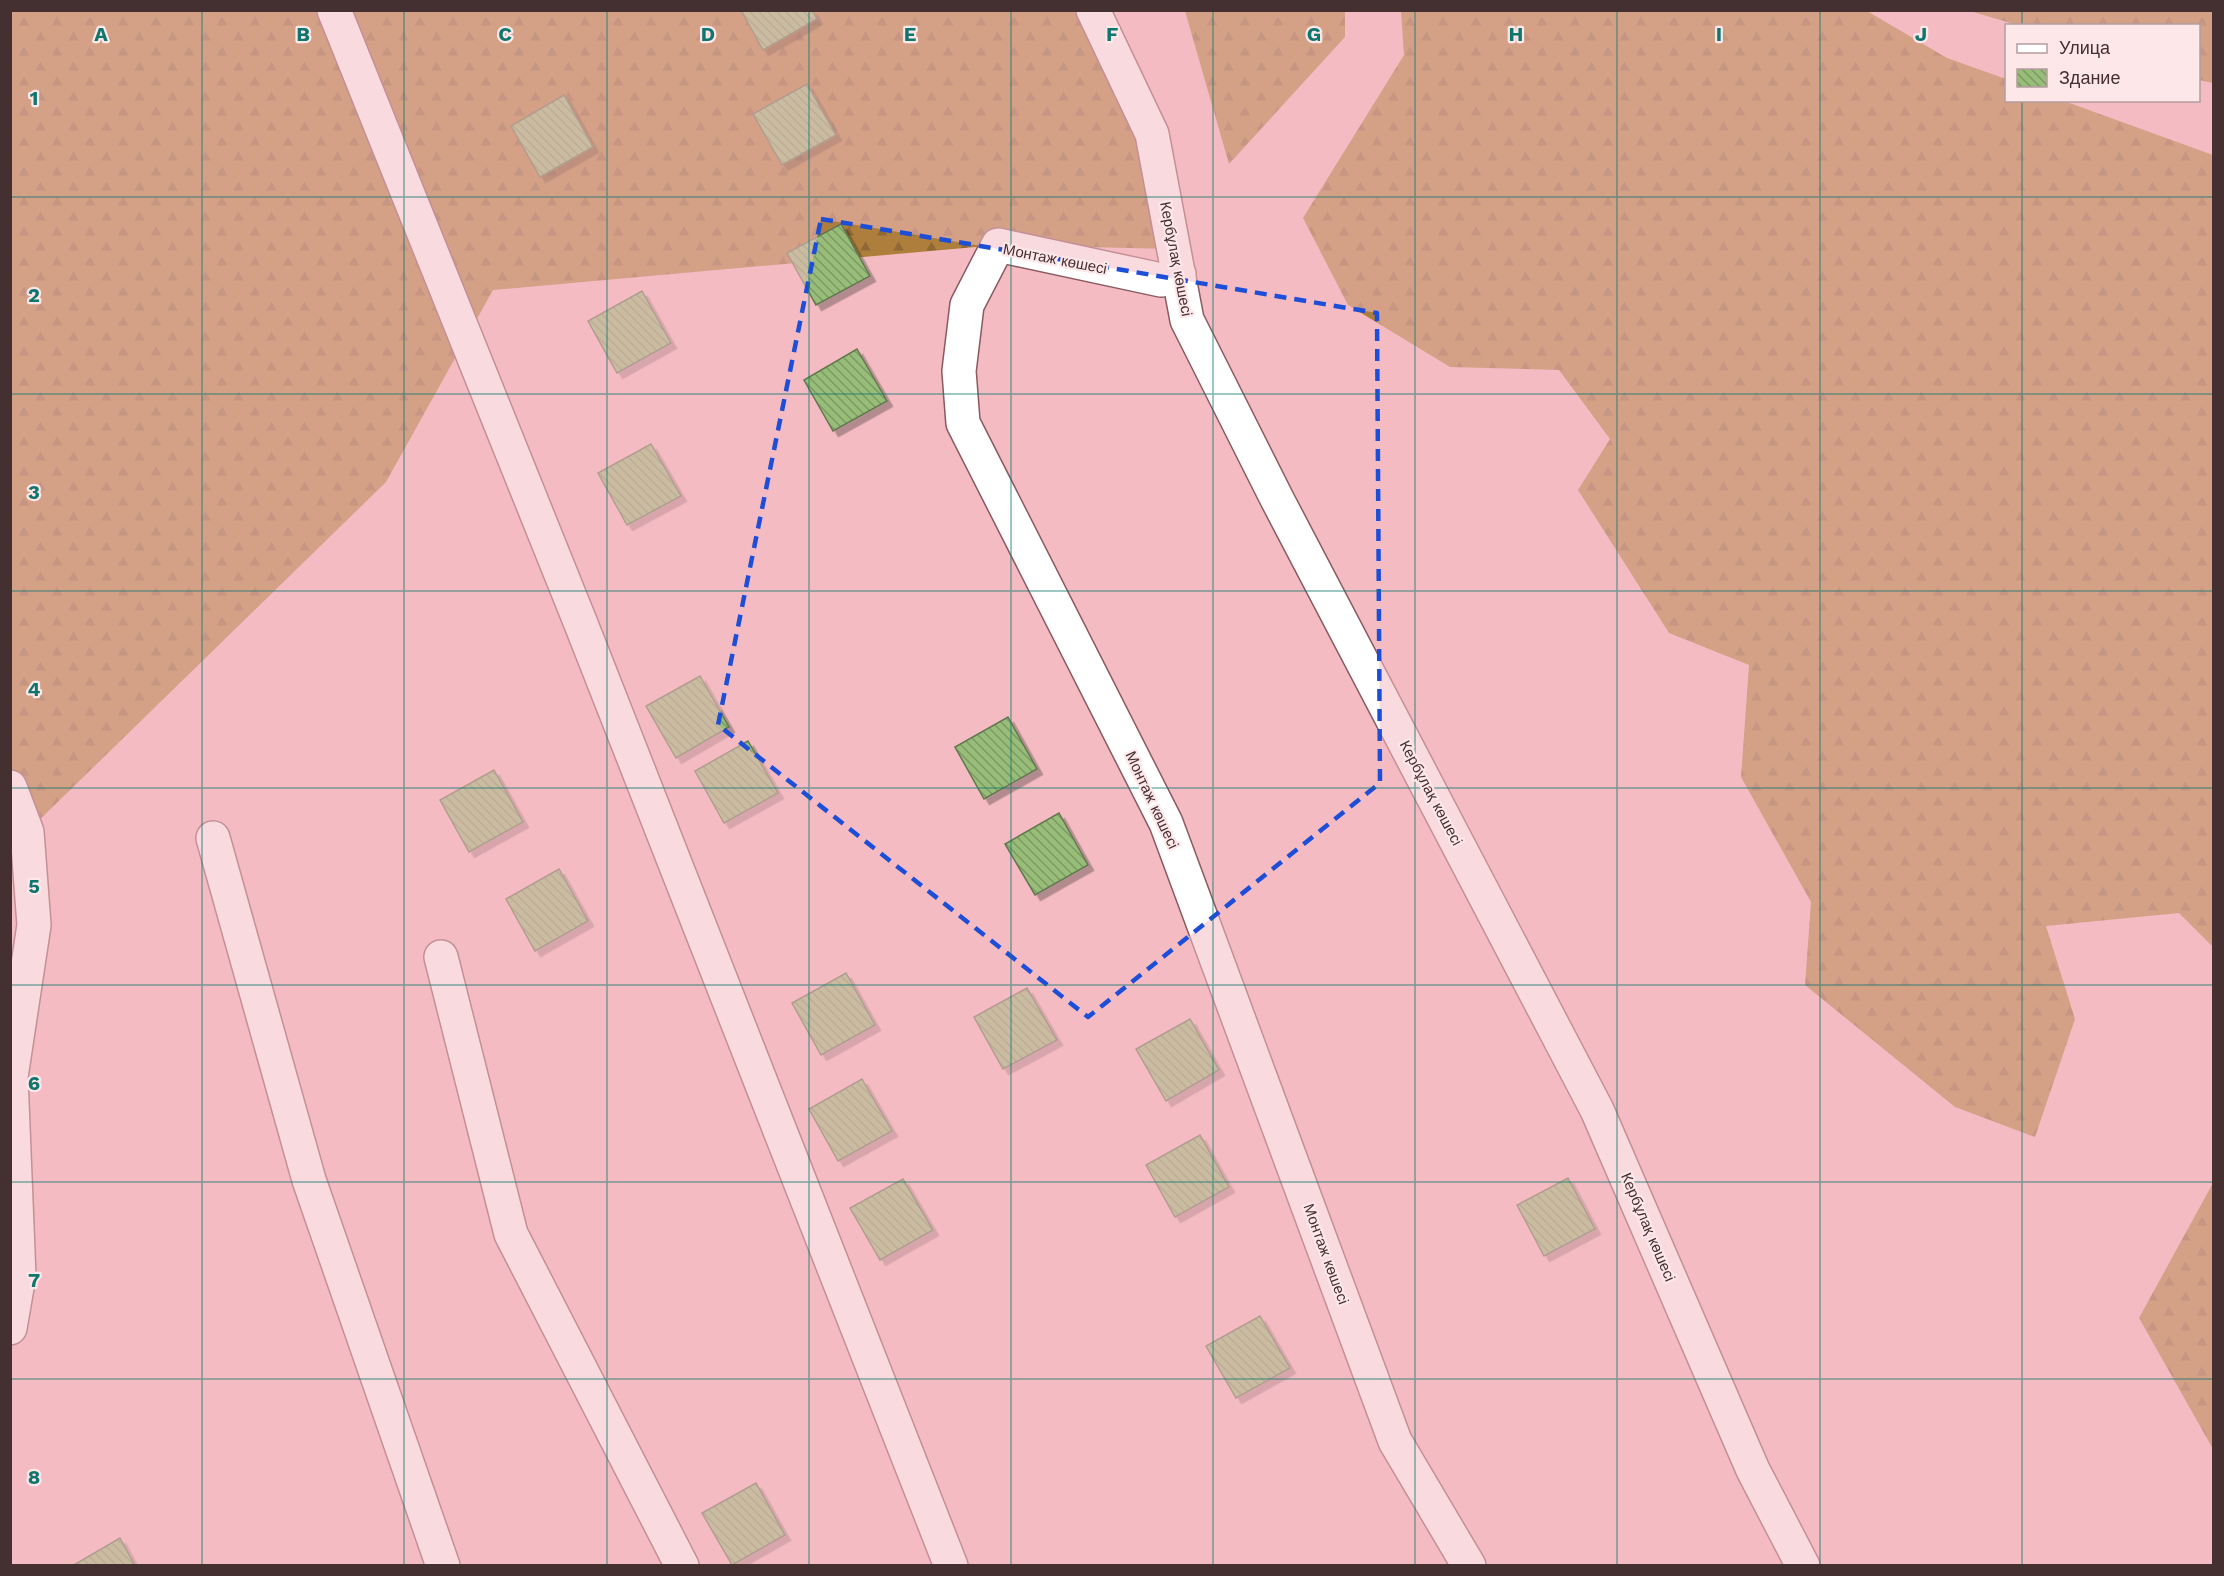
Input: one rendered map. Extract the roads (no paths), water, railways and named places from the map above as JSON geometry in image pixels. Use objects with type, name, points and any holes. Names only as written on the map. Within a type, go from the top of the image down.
[{"type":"street","points":[[334,10],[585,635],[951,1566]]},
{"type":"street","name":"Кербұлақ көшесі","points":[[1093,10],[1152,134],[1187,320],[1277,500],[1597,1110],[1753,1470],[1803,1566]]},
{"type":"street","name":"Монтаж көшесі","points":[[1179,274],[1161,280],[998,245],[967,305],[959,371],[963,423],[1166,823],[1395,1441],[1469,1566]]},
{"type":"street","points":[[10,787],[27,832],[34,925],[11,1077],[19,1276],[10,1328]]},
{"type":"street","points":[[213,838],[309,1180],[443,1566]]},
{"type":"street","points":[[441,957],[511,1234],[682,1566]]}]
